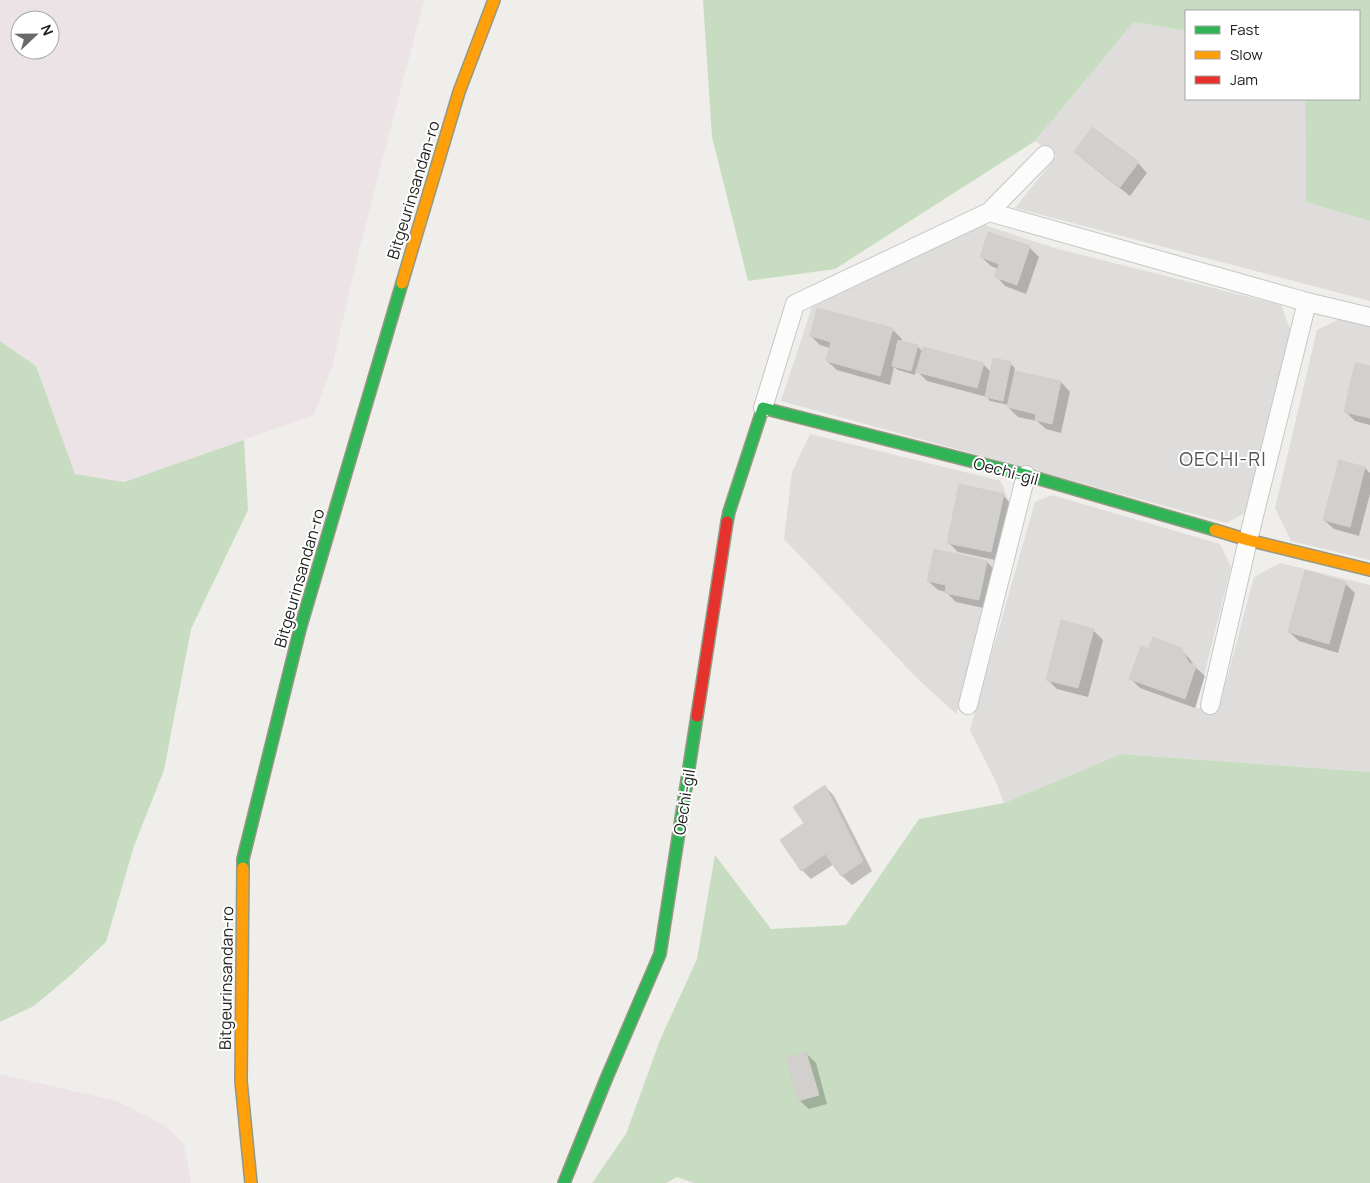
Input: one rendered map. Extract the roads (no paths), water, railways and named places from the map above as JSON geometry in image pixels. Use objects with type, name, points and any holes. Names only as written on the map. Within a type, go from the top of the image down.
[{"type":"street","name":"Bitgeurinsandan-ro","points":[[251,1183],[241,1081],[244,860],[300,629],[459,92],[494,0]]},
{"type":"street","name":"Oechi-gil","points":[[564,1183],[660,954],[729,512],[763,408],[1026,475],[1248,540],[1370,570]]},
{"type":"lane","name":"Oechi-gil","points":[[763,408],[795,304],[989,212],[1045,155]]},
{"type":"lane","points":[[989,212],[1307,302],[1370,317]]},
{"type":"lane","points":[[1210,705],[1248,540],[1307,302]]},
{"type":"lane","points":[[968,705],[1026,475]]},
{"type":"district","name":"OECHI-RI","points":[[1223,459]]}]
